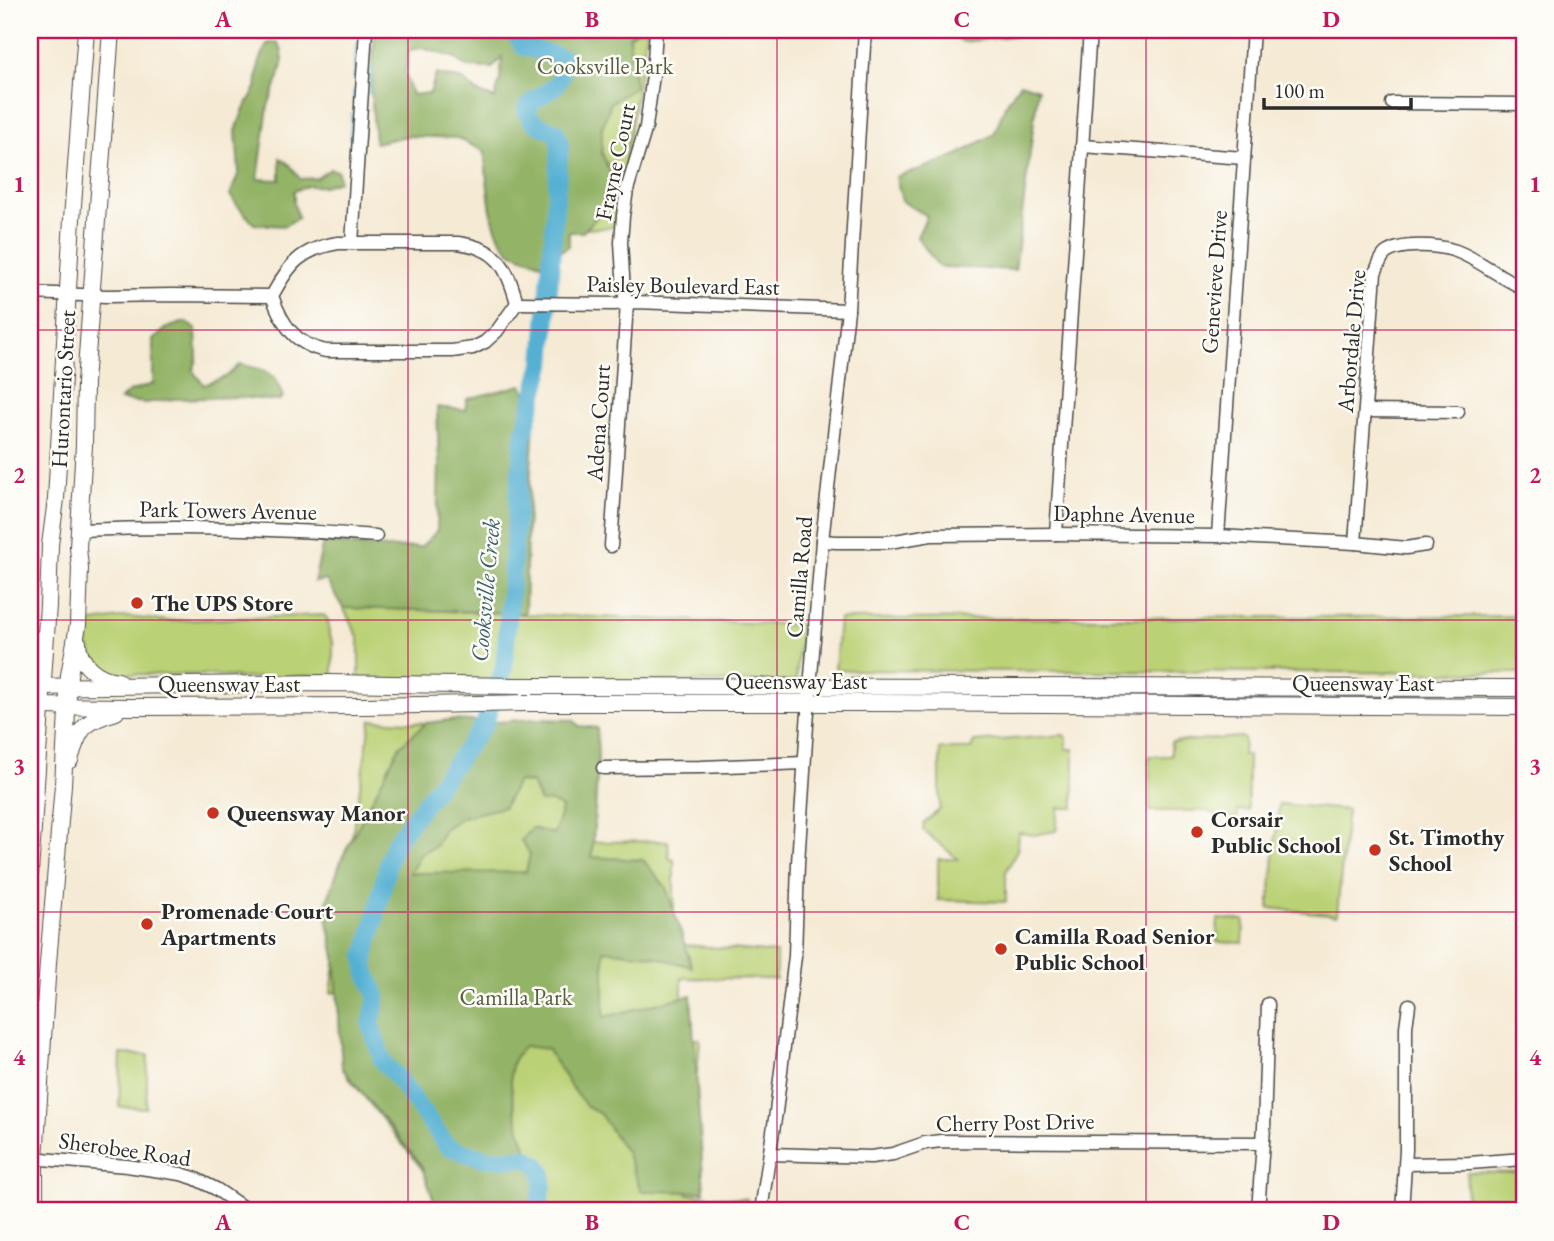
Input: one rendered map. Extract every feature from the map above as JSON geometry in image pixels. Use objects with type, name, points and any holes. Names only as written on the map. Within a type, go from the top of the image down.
[{"type":"main road","name":"Hurontario Street","points":[[30,873],[37,764],[36,687],[46,629],[50,545],[56,499],[86,30]]},
{"type":"main road","name":"Hurontario Street","points":[[35,1211],[33,1158],[63,785],[68,687],[78,625],[78,547],[85,383],[111,30]]},
{"type":"main road","points":[[78,625],[79,653],[92,670],[109,680],[159,686]]},
{"type":"main road","points":[[30,662],[46,629]]},
{"type":"main road","name":"Queensway East","points":[[36,687],[330,683],[478,686],[1524,688]]},
{"type":"main road","name":"Queensway East","points":[[35,706],[526,703],[1524,706]]},
{"type":"main road","points":[[63,785],[75,743],[83,729],[99,717],[132,707]]},
{"type":"main road","points":[[30,734],[37,764]]},
{"type":"street","points":[[352,243],[366,30]]},
{"type":"street","name":"Frayne Court","points":[[627,303],[621,242],[623,216],[627,190],[646,127],[656,30]]},
{"type":"street","name":"Camilla Road","points":[[761,1211],[796,956],[804,763],[822,541],[848,310],[865,30]]},
{"type":"street","points":[[1056,534],[1090,30]]},
{"type":"street","name":"Genevieve Drive","points":[[1218,536],[1253,30]]},
{"type":"street","points":[[1392,103],[1524,104]]},
{"type":"street","points":[[1082,146],[1244,158]]},
{"type":"street","points":[[352,243],[458,243],[479,247],[500,262],[522,303],[497,331],[473,348],[452,351],[314,349],[294,335],[278,314],[272,296],[292,265],[304,254],[323,245],[352,243]]},
{"type":"street","name":"Arbordale Drive","points":[[1355,543],[1375,273],[1380,261],[1394,249],[1409,246],[1442,247],[1470,258],[1524,288]]},
{"type":"street","points":[[30,293],[272,296]]},
{"type":"street","name":"Paisley Boulevard East","points":[[522,303],[627,303],[848,310]]},
{"type":"street","name":"Adena Court","points":[[611,546],[627,303]]},
{"type":"street","points":[[1365,411],[1458,412]]},
{"type":"street","name":"Park Towers Avenue","points":[[79,530],[220,528],[376,536]]},
{"type":"street","name":"Daphne Avenue","points":[[822,541],[889,542],[931,535],[1056,534],[1218,536],[1406,548],[1426,545]]},
{"type":"street","points":[[603,768],[804,763]]},
{"type":"street","points":[[1258,1211],[1268,1004]]},
{"type":"street","points":[[1402,1211],[1406,1164],[1406,1027],[1409,1005]]},
{"type":"street","name":"Cherry Post Drive","points":[[770,1154],[871,1157],[941,1141],[1262,1143]]},
{"type":"street","name":"Sherobee Road","points":[[33,1158],[127,1166],[181,1174],[216,1189],[248,1211]]},
{"type":"street","points":[[1406,1164],[1524,1159]]},
{"type":"green space","points":[[375,30],[404,30],[405,37],[421,35],[428,30],[452,30],[461,39],[493,35],[491,30],[638,30],[629,36],[635,87],[611,103],[602,128],[602,153],[613,179],[607,206],[583,232],[569,232],[569,246],[541,263],[513,253],[502,241],[493,217],[484,151],[457,138],[407,136],[375,143],[371,90]],"holes":[[[422,48],[453,57],[467,67],[492,68],[502,57],[495,99],[477,92],[463,80],[436,74],[430,93],[412,95],[405,73],[409,50]]]},
{"type":"green space","name":"Cooksville Park","points":[[573,30],[647,30],[614,227],[560,231]]},
{"type":"green space","points":[[940,30],[1021,30],[1020,35],[964,42]]},
{"type":"green space","points":[[277,42],[283,60],[268,106],[258,179],[280,180],[280,158],[290,165],[300,179],[317,178],[330,169],[338,171],[339,181],[294,191],[298,218],[284,226],[254,224],[230,195],[239,172],[236,131],[256,88],[259,63],[267,44]]},
{"type":"green space","points":[[1020,83],[1038,89],[1015,270],[939,267],[917,237],[927,216],[902,201],[896,177],[941,162],[994,134],[1005,106]]},
{"type":"green space","points":[[185,322],[196,329],[197,359],[193,371],[204,385],[227,376],[240,364],[263,370],[276,379],[283,397],[279,401],[237,397],[174,399],[145,403],[120,400],[129,392],[153,384],[153,340],[167,328]]},
{"type":"green space","points":[[522,385],[535,409],[527,529],[525,613],[343,608],[326,580],[314,582],[323,543],[387,548],[421,547],[437,531],[437,407],[465,410],[467,399]]},
{"type":"green space","points":[[343,607],[801,625],[796,682],[359,681],[359,639]]},
{"type":"green space","points":[[324,615],[328,620],[329,634],[333,642],[333,675],[244,678],[114,674],[94,660],[88,640],[87,623],[126,617],[167,621]]},
{"type":"green space","points":[[1524,616],[1524,673],[835,670],[839,619]]},
{"type":"green space","name":"Camilla Park","points":[[371,720],[593,732],[592,842],[668,841],[669,858],[674,860],[674,944],[776,953],[776,979],[682,978],[682,1039],[700,1039],[687,1194],[747,1199],[745,1211],[434,1211],[435,1185],[349,1078],[350,992],[331,993]]},
{"type":"green space","name":"Camilla Park","points":[[449,720],[573,720],[579,726],[597,728],[598,762],[592,857],[643,860],[666,887],[692,967],[649,955],[604,950],[604,1017],[691,995],[704,1192],[641,1191],[626,1152],[600,1114],[587,1107],[547,1049],[524,1046],[512,1064],[513,1098],[530,1160],[553,1211],[438,1211],[421,1165],[342,1068],[335,957],[325,907],[342,858],[399,747],[426,723]],"holes":[[[517,782],[532,783],[540,802],[552,802],[562,808],[554,834],[532,828],[521,840],[530,854],[526,872],[410,873],[421,853],[435,847],[444,829],[463,817],[504,807]]]},
{"type":"green space","points":[[1064,735],[1067,739],[1066,749],[1074,749],[1074,808],[1059,808],[1056,831],[1034,835],[1019,833],[1017,850],[1006,872],[1006,902],[938,900],[938,859],[958,859],[923,830],[924,823],[940,809],[940,749],[971,749],[974,742]]},
{"type":"green space","points":[[1242,737],[1243,755],[1248,755],[1248,810],[1238,811],[1237,818],[1218,816],[1207,811],[1150,811],[1149,756],[1171,756],[1171,742]]},
{"type":"green space","points":[[1279,804],[1347,810],[1337,915],[1269,908]]},
{"type":"green space","points":[[1218,919],[1244,920],[1243,943],[1217,942]]},
{"type":"green space","points":[[121,1054],[148,1055],[146,1108],[119,1107]]},
{"type":"green space","points":[[1467,1172],[1524,1173],[1524,1211],[1466,1211]]},
{"type":"waterway","points":[[373,38],[374,30]]},
{"type":"waterway","name":"Cooksville Creek","points":[[512,30],[524,47],[564,58],[563,70],[556,85],[526,109],[534,122],[556,132],[560,145],[543,364],[523,437],[504,668],[484,725],[394,844],[365,956],[366,971],[377,996],[371,1025],[383,1062],[447,1146],[489,1159],[527,1158],[537,1164],[543,1173],[537,1211]]},
{"type":"waterway","points":[[354,78],[357,41]]},
{"type":"waterway","points":[[372,49],[372,54]]},
{"type":"waterway","points":[[369,93],[372,65]]},
{"type":"waterway","points":[[353,104],[354,90]]},
{"type":"waterway","points":[[350,138],[352,114]]},
{"type":"place","name":"The UPS Store","points":[[137,603]]},
{"type":"place","name":"Queensway Manor","points":[[213,813]]},
{"type":"place","name":"Corsair Public School","points":[[1197,832]]},
{"type":"place","name":"St. Timothy School","points":[[1375,850]]},
{"type":"place","name":"Promenade Court Apartments","points":[[147,924]]},
{"type":"place","name":"Camilla Road Senior Public School","points":[[1001,949]]}]
